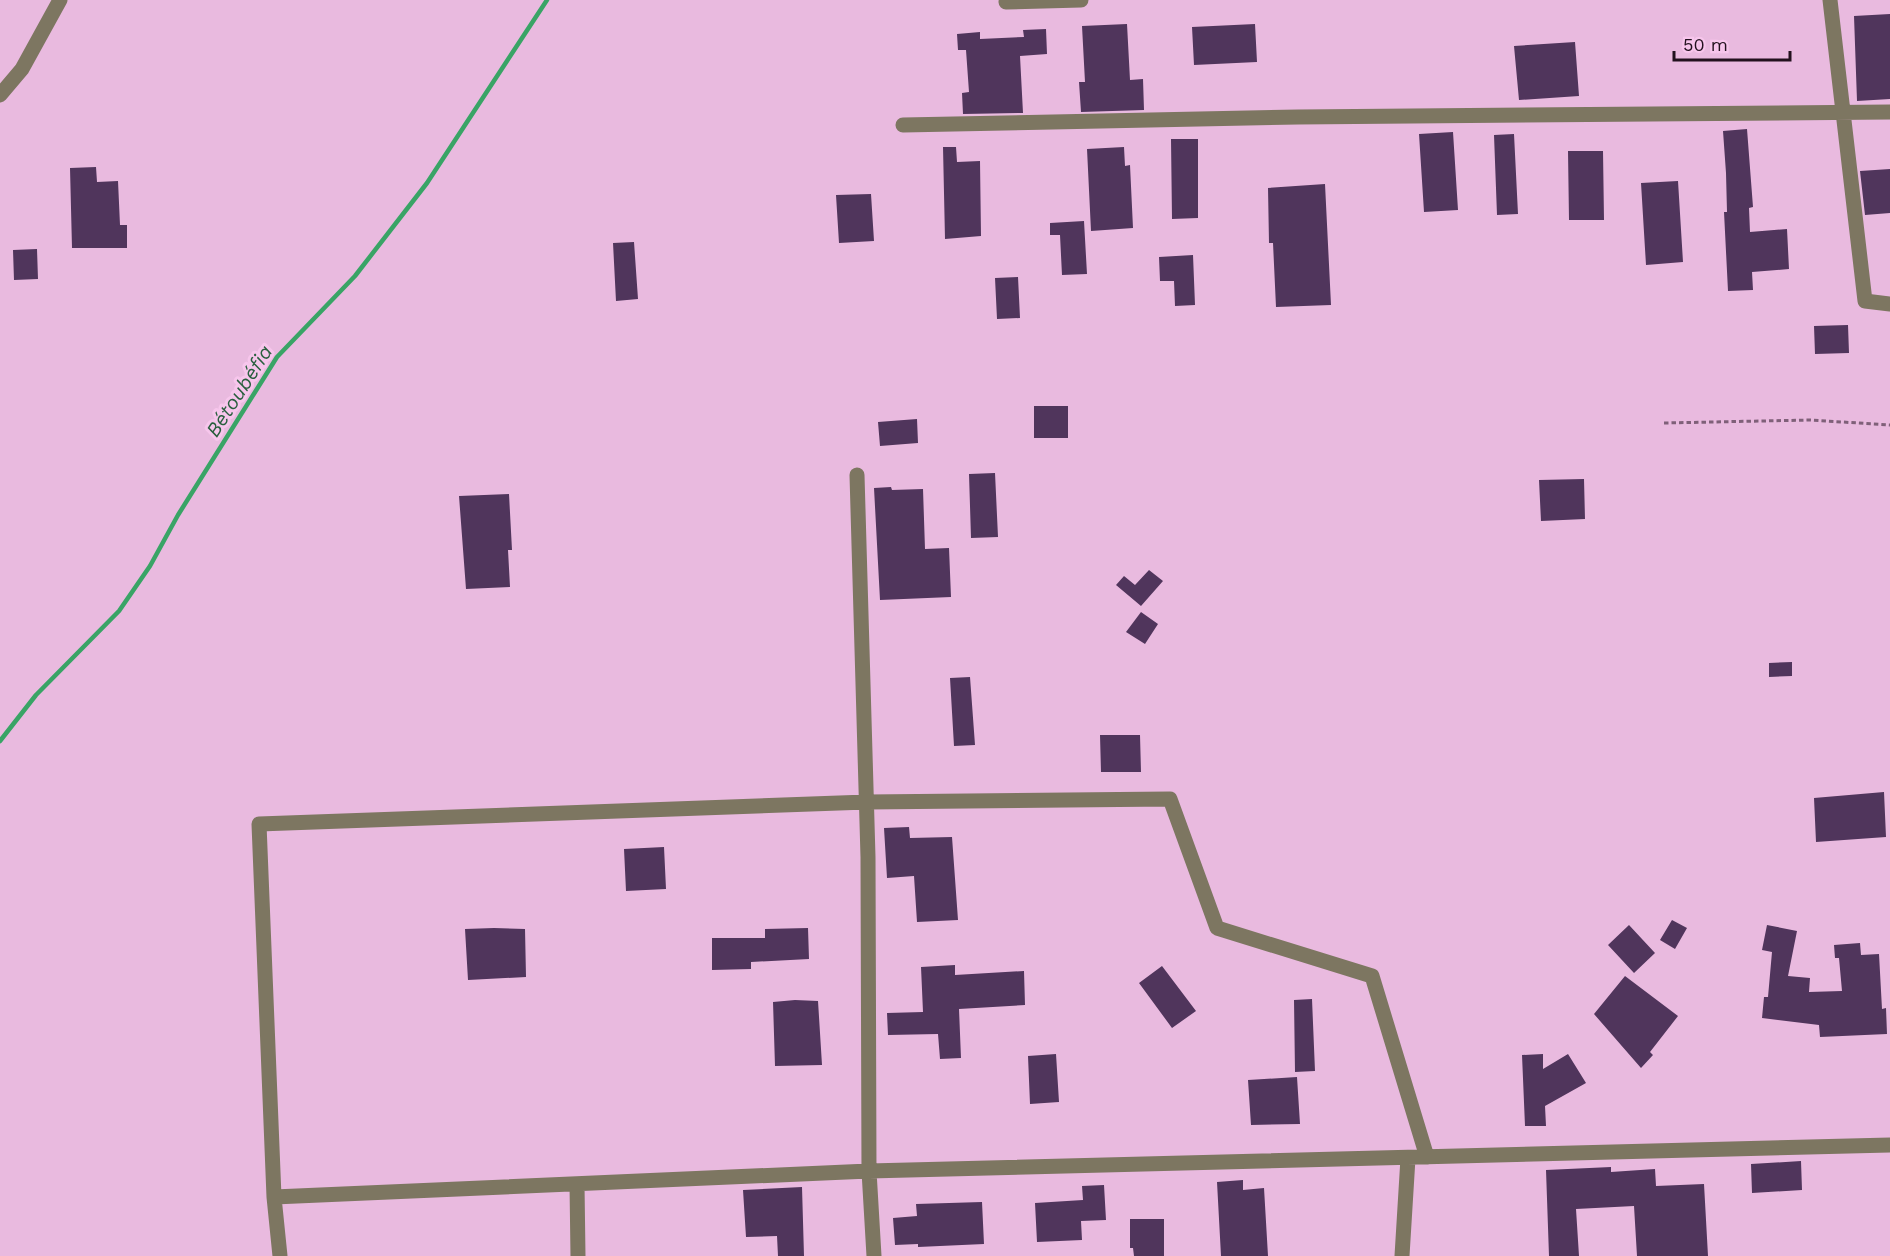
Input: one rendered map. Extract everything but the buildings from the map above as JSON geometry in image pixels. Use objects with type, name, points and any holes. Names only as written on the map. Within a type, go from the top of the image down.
[{"type":"street","points":[[0,95],[22,69],[60,0]]},
{"type":"street","points":[[1006,2],[1081,0]]},
{"type":"street","points":[[1830,0],[1841,112],[1865,301],[1890,304]]},
{"type":"street","points":[[903,125],[1346,116],[1890,112]]},
{"type":"street","points":[[857,475],[867,802],[869,1171],[874,1256]]},
{"type":"street","points":[[280,1256],[274,1197],[259,824],[867,802],[1170,799],[1217,928],[1372,976],[1427,1157]]},
{"type":"street","points":[[274,1197],[869,1171],[1890,1146]]},
{"type":"street","points":[[1402,1256],[1408,1158]]},
{"type":"street","points":[[577,1184],[578,1256]]},
{"type":"path","points":[[1664,423],[1810,420],[1890,425]]},
{"type":"waterway","name":"Bétoubéfia","points":[[0,741],[36,695],[119,611],[150,566],[178,515],[277,357],[355,276],[427,183],[547,0]]}]
